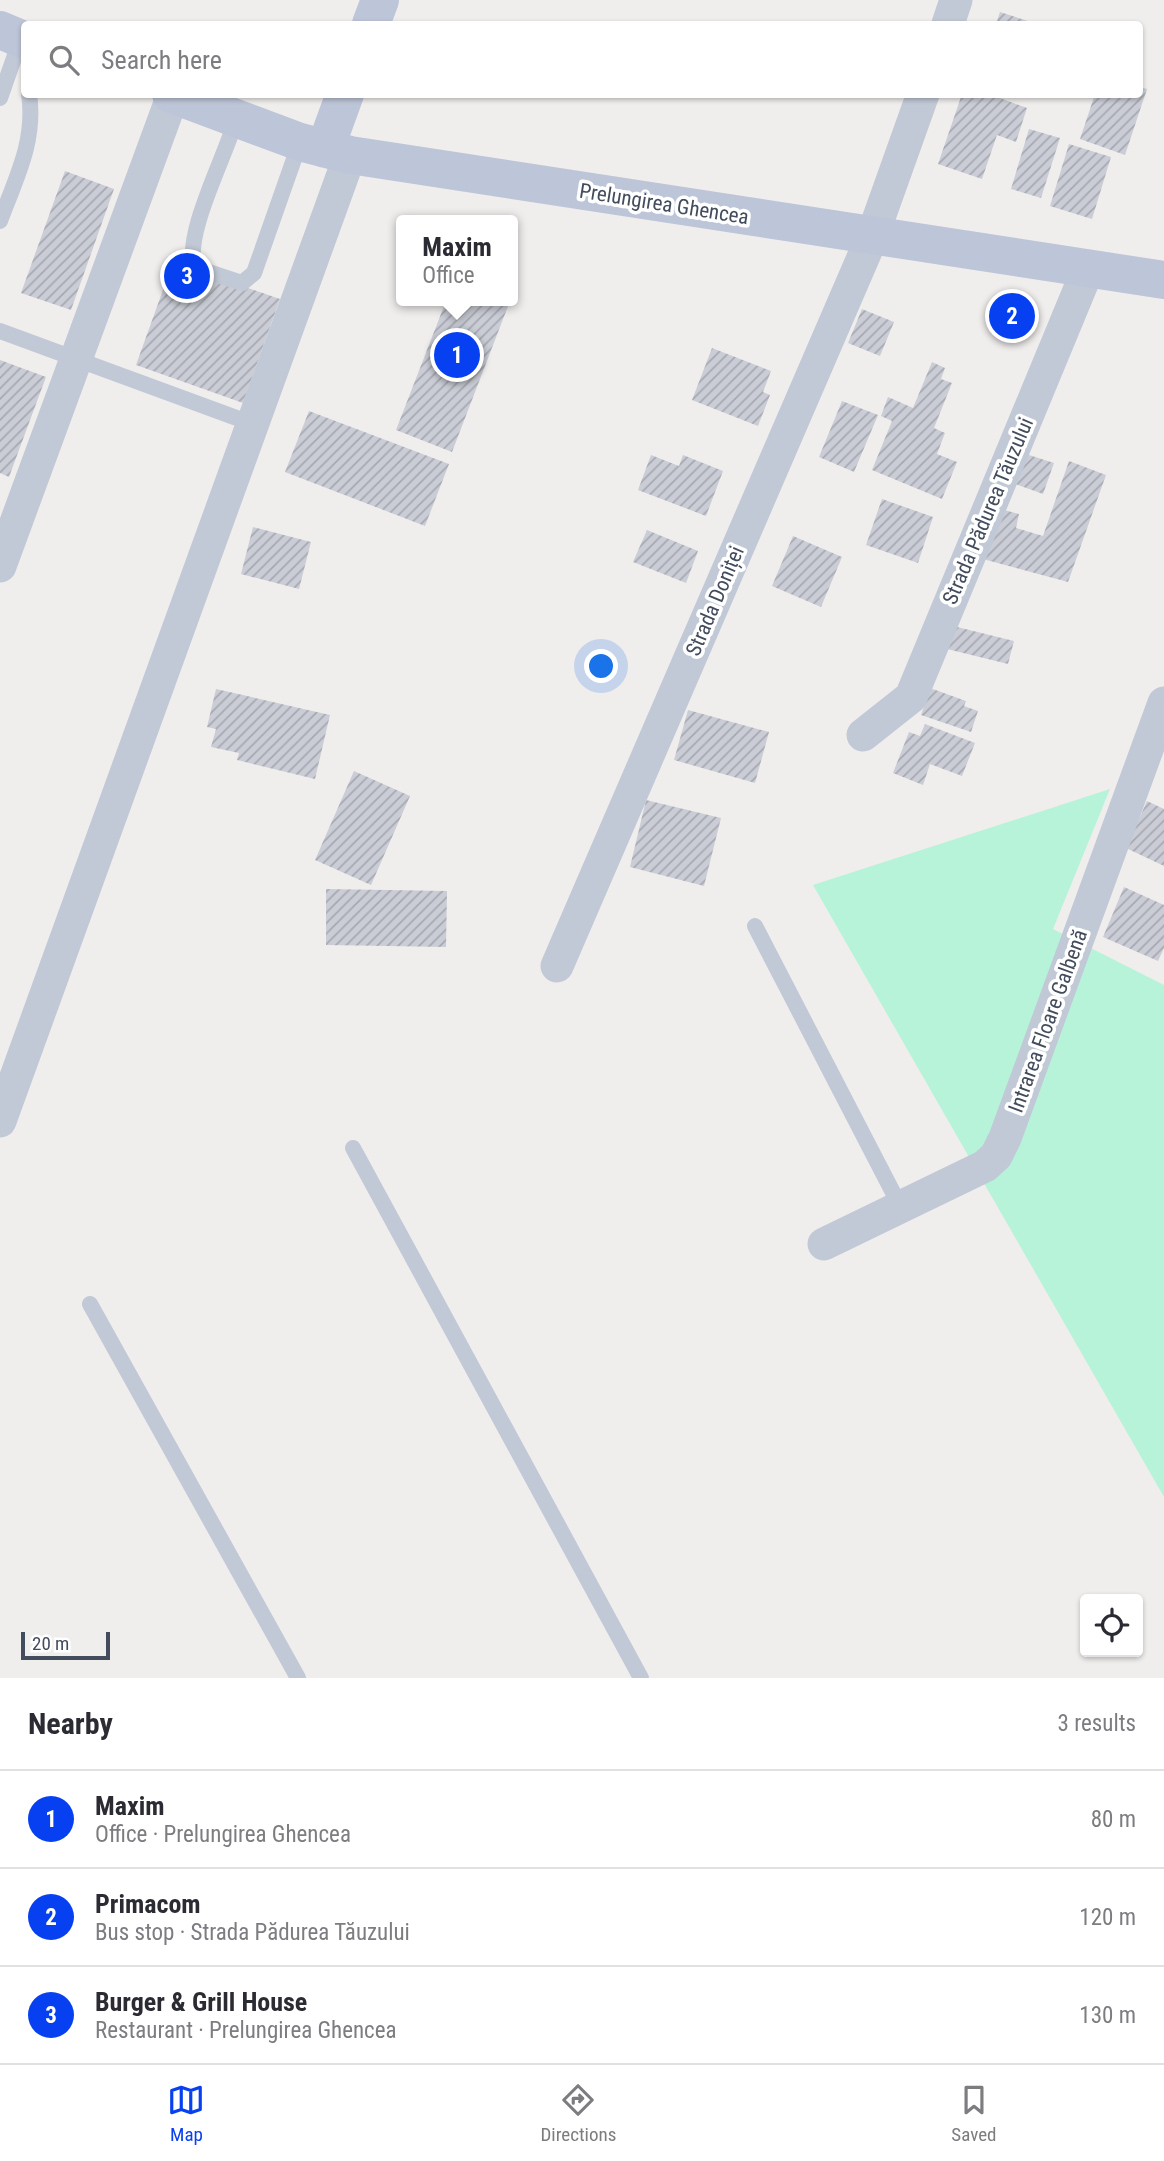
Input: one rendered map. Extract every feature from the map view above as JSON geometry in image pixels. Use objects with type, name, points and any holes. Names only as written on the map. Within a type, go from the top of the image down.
[{"type":"main road","points":[[372,21],[380,0]]},
{"type":"main road","name":"Prelungirea Ghencea","points":[[180,98],[325,149],[872,237],[1088,269],[1163,276]]},
{"type":"main road","points":[[325,149],[344,98]]},
{"type":"street","points":[[949,21],[956,0]]},
{"type":"street","points":[[0,566],[171,98]]},
{"type":"street","name":"Strada Doniței","points":[[557,966],[872,237],[922,98]]},
{"type":"street","points":[[0,1121],[254,424],[325,149]]},
{"type":"street","name":"Strada Pădurea Tăuzului","points":[[863,734],[911,697],[1088,269]]},
{"type":"street","name":"Intrarea Floare Galbenă","points":[[824,1244],[985,1166],[996,1156],[1005,1138],[1164,703]]},
{"type":"lane","points":[[0,98],[17,43]]},
{"type":"lane","points":[[0,221],[28,144],[32,121],[29,98]]},
{"type":"lane","points":[[236,119],[195,229],[192,257],[194,267],[220,277],[242,283],[254,273],[325,149]]},
{"type":"lane","points":[[0,331],[254,424]]},
{"type":"lane","points":[[755,926],[900,1206]]},
{"type":"lane","points":[[353,1148],[641,1678]]},
{"type":"lane","points":[[90,1304],[298,1678]]},
{"type":"green space","points":[[1110,789],[1053,929],[1164,985],[1164,1497],[813,885]]},
{"type":"building","points":[[1000,12],[1028,21],[997,21]]},
{"type":"building","points":[[1143,88],[1147,89],[1125,155],[1080,139],[1094,98],[1143,98]]},
{"type":"building","points":[[961,98],[1000,98],[1027,108],[1016,142],[997,135],[982,179],[938,164]]},
{"type":"building","points":[[1029,129],[1060,138],[1041,198],[1011,189]]},
{"type":"building","points":[[1069,144],[1111,157],[1092,219],[1050,206]]},
{"type":"building","points":[[65,171],[114,189],[71,310],[21,293]]},
{"type":"building","points":[[173,262],[280,299],[243,403],[136,365]]},
{"type":"building","points":[[444,306],[508,306],[452,452],[396,430]]},
{"type":"building","points":[[862,309],[894,322],[880,356],[848,343]]},
{"type":"building","points":[[712,348],[771,371],[763,392],[770,395],[758,426],[692,400]]},
{"type":"building","points":[[0,360],[46,377],[9,477],[0,473]]},
{"type":"building","points":[[932,362],[945,368],[941,379],[952,383],[934,428],[945,433],[937,454],[957,462],[942,499],[872,470],[892,421],[881,416],[888,397],[913,408]]},
{"type":"building","points":[[842,401],[878,415],[854,472],[819,457]]},
{"type":"building","points":[[309,411],[449,464],[425,526],[285,472]]},
{"type":"building","points":[[1026,454],[1054,463],[1043,494],[1015,484]]},
{"type":"building","points":[[651,455],[679,466],[683,455],[723,471],[706,516],[638,490]]},
{"type":"building","points":[[1069,461],[1106,475],[1068,582],[983,559],[997,508],[1019,514],[1016,528],[1043,536]]},
{"type":"building","points":[[882,499],[933,517],[918,563],[866,545]]},
{"type":"building","points":[[253,527],[311,542],[299,589],[241,574]]},
{"type":"building","points":[[647,530],[698,551],[686,583],[633,562]]},
{"type":"building","points":[[793,536],[842,557],[821,607],[772,586]]},
{"type":"building","points":[[953,626],[1014,641],[1008,664],[947,649]]},
{"type":"building","points":[[930,688],[966,701],[964,706],[978,711],[971,732],[921,715]]},
{"type":"building","points":[[216,689],[330,715],[315,779],[237,760],[239,753],[211,747],[216,729],[207,727]]},
{"type":"building","points":[[688,710],[769,732],[755,783],[674,760]]},
{"type":"building","points":[[925,724],[975,743],[962,776],[930,764],[923,785],[893,773],[909,732],[920,736]]},
{"type":"building","points":[[354,771],[410,796],[371,885],[315,860]]},
{"type":"building","points":[[646,800],[721,818],[704,886],[630,867]]},
{"type":"building","points":[[1147,801],[1164,809],[1164,866],[1126,848]]},
{"type":"building","points":[[1124,887],[1164,905],[1164,948],[1158,961],[1103,937]]},
{"type":"building","points":[[326,889],[447,891],[446,947],[326,945]]},
{"type":"place","name":"Burger & Grill House","points":[[187,276]]},
{"type":"place","name":"Primacom","points":[[1012,316]]},
{"type":"place","name":"Maxim","points":[[457,355]]}]
